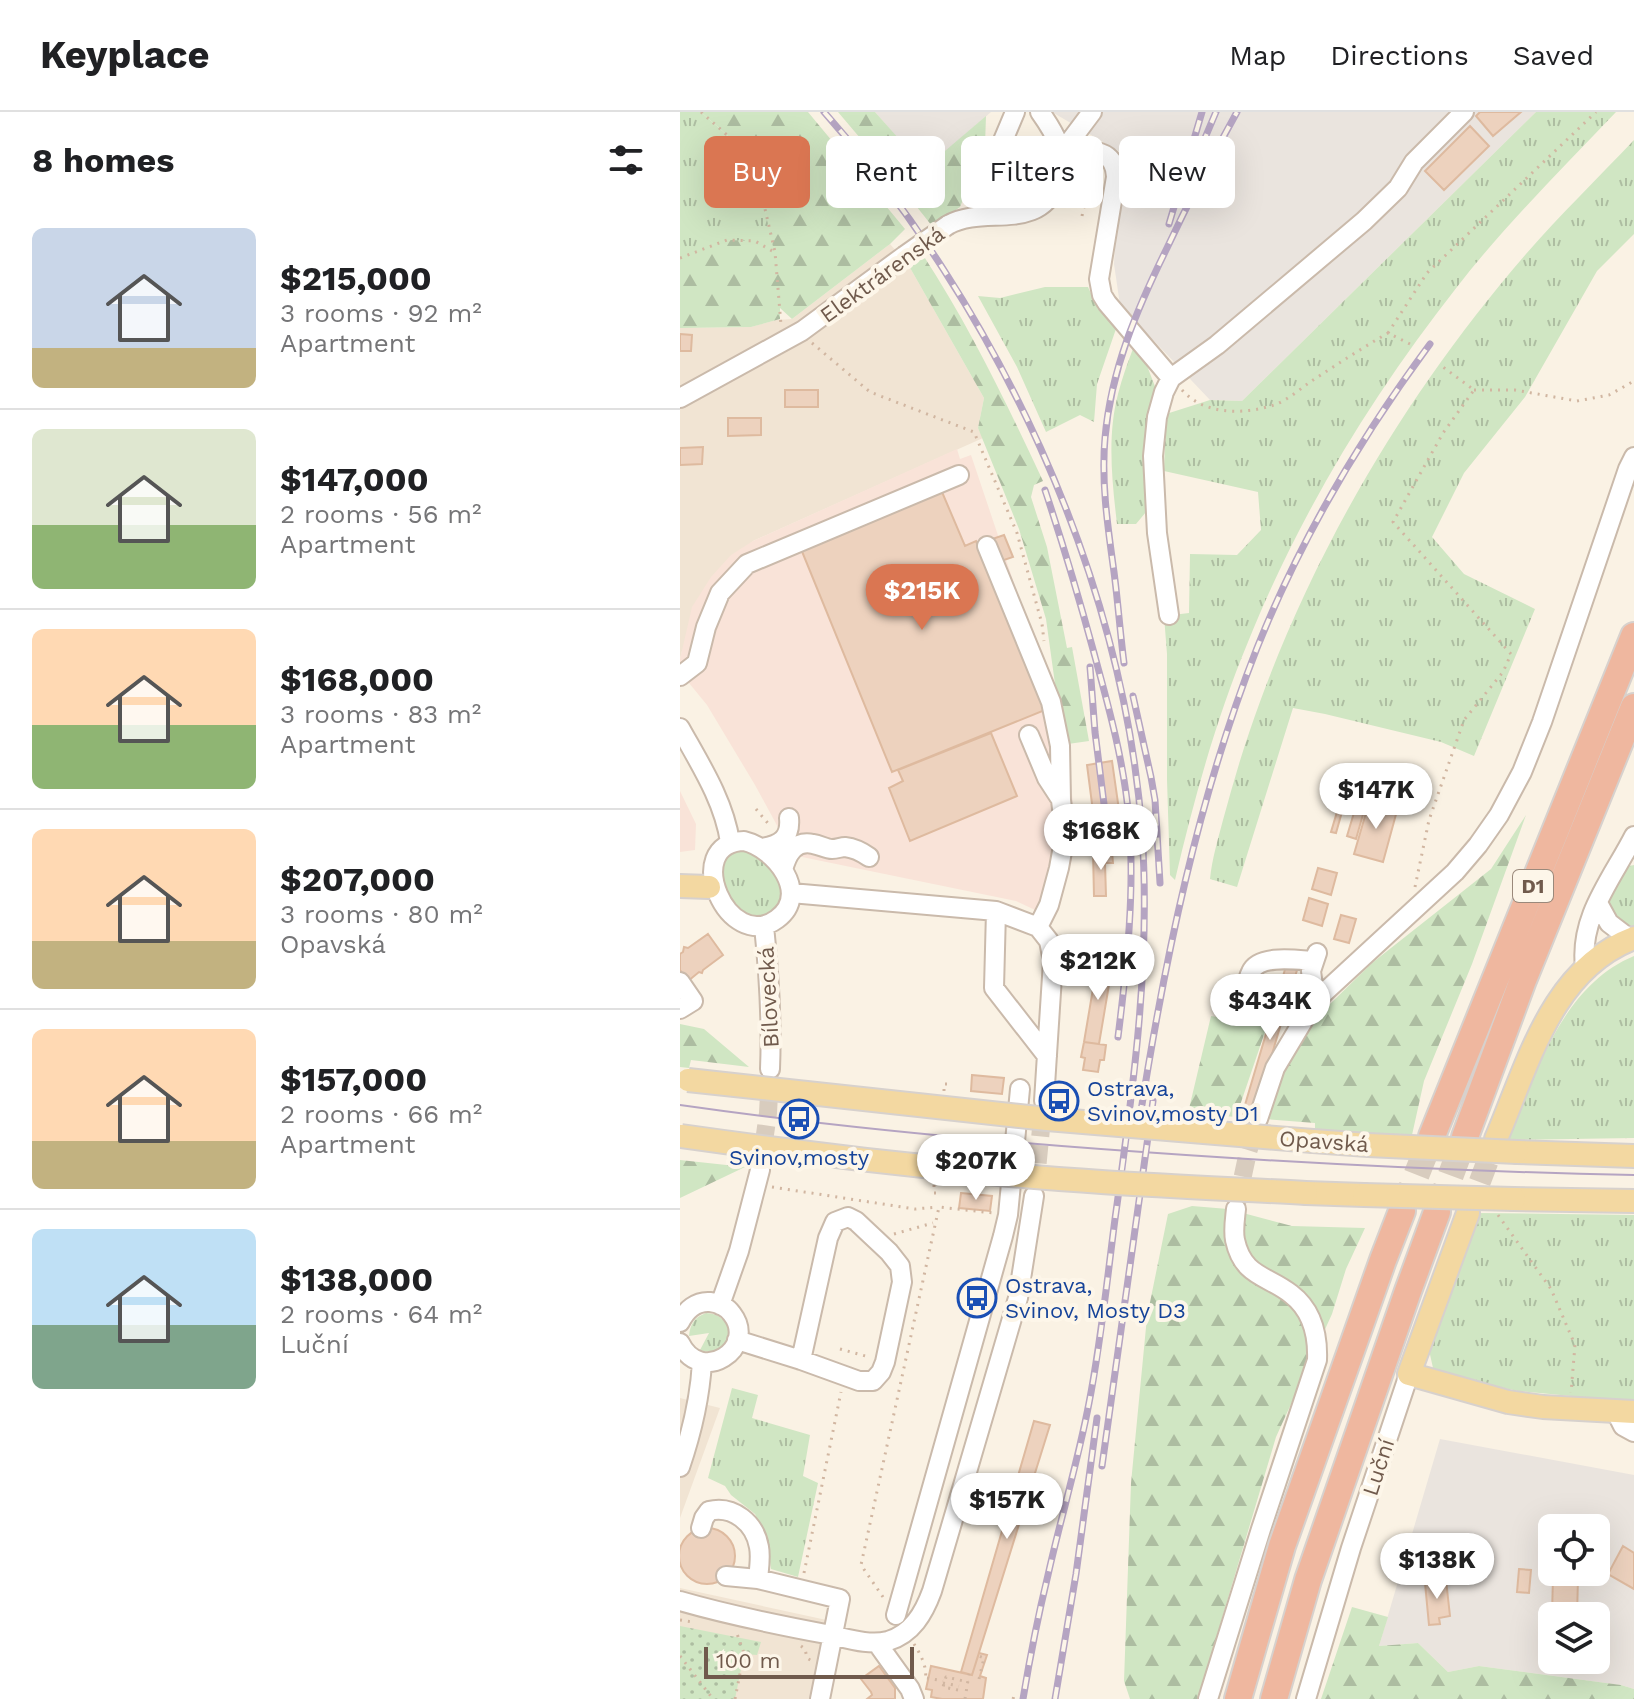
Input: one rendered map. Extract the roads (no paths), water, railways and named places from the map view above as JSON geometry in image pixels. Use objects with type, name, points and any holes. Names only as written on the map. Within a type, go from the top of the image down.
[{"type":"highway","name":"D1","points":[[1432,1136],[1634,636]]},
{"type":"highway","name":"D1","points":[[1465,1137],[1523,980],[1634,707]]},
{"type":"highway","points":[[1238,1699],[1282,1546],[1402,1211]]},
{"type":"highway","points":[[1274,1699],[1308,1580],[1437,1212]]},
{"type":"main road","points":[[680,886],[709,887]]},
{"type":"main road","points":[[1496,1139],[1553,1010],[1585,967],[1632,938]]},
{"type":"main road","name":"Opavská","points":[[684,1080],[1034,1118],[1313,1141],[1634,1156]]},
{"type":"main road","points":[[680,1136],[978,1172],[1102,1182],[1364,1195],[1505,1206],[1634,1201]]},
{"type":"main road","points":[[1468,1213],[1409,1374],[1508,1402],[1625,1412]]},
{"type":"street","points":[[1005,136],[1015,112]]},
{"type":"street","points":[[1040,112],[1056,136]]},
{"type":"street","points":[[1074,136],[1092,112]]},
{"type":"street","points":[[1169,615],[1157,533],[1153,456],[1157,417],[1171,378],[1217,345],[1364,221],[1398,188],[1414,162],[1464,112]]},
{"type":"street","points":[[1103,154],[1114,164],[1116,177],[1100,273],[1101,290],[1107,303],[1171,378]]},
{"type":"street","name":"Elektrárenská","points":[[680,398],[802,331],[948,225],[968,217],[1022,214],[1036,208]]},
{"type":"street","points":[[1258,1119],[1275,1068],[1315,1001],[1455,872],[1499,815],[1522,772],[1542,722],[1634,457]]},
{"type":"street","points":[[680,676],[697,663],[706,627],[720,593],[747,564],[959,475]]},
{"type":"street","points":[[987,546],[1051,702],[1060,746],[1065,835],[1048,907],[1038,927]]},
{"type":"street","points":[[680,728],[727,822],[730,842]]},
{"type":"street","points":[[1029,735],[1047,778],[1061,800]]},
{"type":"street","points":[[762,848],[783,842],[788,835],[789,818]]},
{"type":"street","points":[[744,841],[762,848],[783,870],[791,893],[783,914],[764,926],[734,918],[718,902],[709,887],[707,874],[710,861],[718,849],[730,842],[744,841]]},
{"type":"street","points":[[783,870],[789,853],[796,846],[808,843],[834,849],[842,855],[860,859],[869,857]]},
{"type":"street","points":[[1585,967],[1586,932],[1598,903],[1632,843]]},
{"type":"street","points":[[791,893],[996,911],[1038,927],[1049,941],[1053,961],[1044,1101]]},
{"type":"street","points":[[1598,903],[1609,923],[1632,938]]},
{"type":"street","points":[[996,911],[994,988],[1047,1056]]},
{"type":"street","name":"Bílovecká","points":[[764,926],[772,1033],[770,1069]]},
{"type":"street","points":[[1243,1005],[1250,972],[1257,964],[1266,960],[1316,957],[1311,971],[1315,1001]]},
{"type":"street","points":[[680,982],[693,1001],[680,1009]]},
{"type":"street","points":[[896,1615],[1008,1215],[1020,1089]]},
{"type":"street","points":[[720,1305],[764,1178]]},
{"type":"street","points":[[680,1601],[877,1643],[895,1638],[913,1625],[932,1591],[1018,1298],[1034,1196]]},
{"type":"street","points":[[1208,1699],[1317,1360],[1318,1346],[1310,1316],[1301,1303],[1290,1292],[1253,1272],[1244,1262],[1235,1241],[1236,1209]]},
{"type":"street","points":[[737,1340],[859,1381],[873,1381],[885,1362],[902,1282],[900,1266],[889,1252],[848,1217],[835,1222],[828,1238],[801,1360]]},
{"type":"street","points":[[680,1322],[686,1311],[702,1302],[720,1305],[727,1308],[735,1319],[738,1333],[733,1348],[720,1360],[702,1362],[687,1354],[680,1343]]},
{"type":"street","points":[[680,1467],[695,1418],[702,1362]]},
{"type":"street","name":"Luční","points":[[1306,1699],[1351,1548],[1409,1374]]},
{"type":"street","points":[[1625,1412],[1623,1426],[1634,1432]]},
{"type":"street","points":[[701,1528],[709,1511],[719,1508],[731,1511],[748,1522],[760,1549],[758,1579]]},
{"type":"street","points":[[726,1576],[758,1579],[840,1599],[820,1699]]},
{"type":"street","points":[[877,1643],[910,1689],[918,1694]]},
{"type":"tunnel","points":[[760,1170],[770,1076]]},
{"type":"tunnel","points":[[1035,1190],[1043,1108]]},
{"type":"tunnel","points":[[1237,1203],[1257,1123]]},
{"type":"tunnel","points":[[1402,1211],[1432,1136]]},
{"type":"tunnel","points":[[1437,1212],[1465,1137]]},
{"type":"tunnel","points":[[1468,1213],[1496,1139]]},
{"type":"tram line","points":[[680,1105],[869,1128],[1123,1151],[1410,1168],[1634,1175]]},
{"type":"railway","points":[[824,112],[886,187],[943,269],[995,356],[1040,448],[1079,542],[1109,639],[1130,736],[1142,833],[1144,881],[1142,978],[1134,1075],[1093,1380],[1023,1699]]},
{"type":"railway","points":[[1169,224],[1202,112]]},
{"type":"railway","points":[[1206,136],[1216,112]]},
{"type":"railway","points":[[1124,663],[1105,489],[1105,438],[1113,388],[1127,340],[1146,294],[1192,196],[1237,112]]},
{"type":"railway","points":[[1140,1117],[1172,938],[1186,879],[1217,762],[1257,648],[1292,568],[1334,490],[1430,344]]},
{"type":"railway","points":[[1045,490],[1105,694],[1127,798],[1131,901],[1118,1037]]},
{"type":"railway","points":[[1090,667],[1106,820]]},
{"type":"railway","points":[[1133,696],[1155,800],[1160,883]]},
{"type":"railway","points":[[1102,1466],[1153,1101]]},
{"type":"railway","points":[[1055,1699],[1097,1418]]},
{"type":"place","name":"Ostrava, Svinov,mosty D1","points":[[1059,1101]]},
{"type":"place","name":"Svinov,mosty","points":[[799,1119]]},
{"type":"place","name":"Ostrava, Svinov, Mosty D3","points":[[977,1298]]}]
